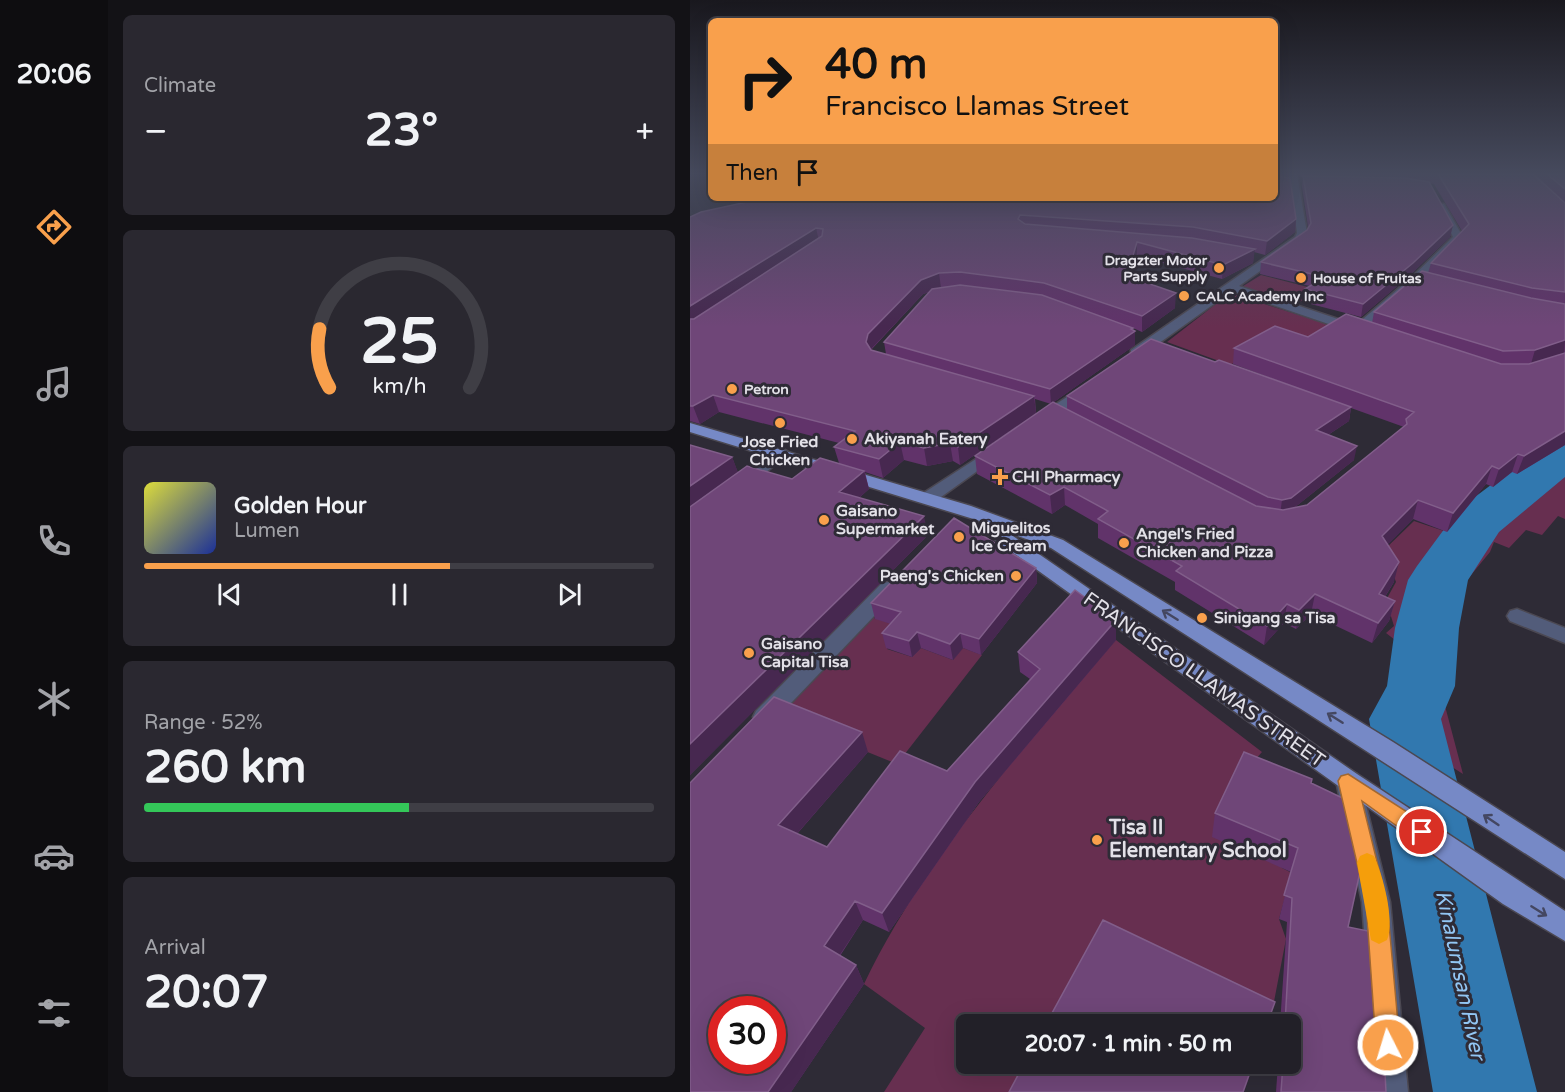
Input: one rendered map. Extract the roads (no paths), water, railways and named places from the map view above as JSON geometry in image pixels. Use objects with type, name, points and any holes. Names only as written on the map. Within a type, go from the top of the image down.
[{"type":"main road","name":"FRANCISCO LLAMAS STREET","points":[[690,428],[782,453],[928,498],[1057,544],[1385,749],[1565,867]]},
{"type":"main road","name":"FRANCISCO LLAMAS STREET","points":[[965,510],[1358,788],[1513,895],[1565,927]]},
{"type":"street","points":[[1126,360],[1230,287],[1263,260],[1299,239],[1302,232],[1301,225]]},
{"type":"street","points":[[1230,287],[1363,331],[1421,281],[1458,237],[1451,225]]},
{"type":"street","points":[[1132,333],[1175,349]]},
{"type":"street","points":[[1034,425],[1058,414],[1098,379]]},
{"type":"street","points":[[1030,405],[1058,414]]},
{"type":"street","points":[[928,498],[1005,445]]},
{"type":"street","points":[[727,493],[782,453]]},
{"type":"street","points":[[948,527],[965,510]]},
{"type":"street","points":[[748,734],[906,570]]},
{"type":"street","points":[[1517,616],[1565,636]]},
{"type":"street","points":[[1358,788],[1376,902],[1392,1092]]},
{"type":"waterway","name":"Kinalumsan River","points":[[1485,1092],[1405,719],[1421,686],[1427,628],[1438,580],[1478,521],[1565,452]]},
{"type":"place","name":"Dragzter Motor Parts Supply","points":[[1219,268]]},
{"type":"place","name":"House of Fruitas","points":[[1301,278]]},
{"type":"place","name":"CALC Academy Inc","points":[[1184,296]]},
{"type":"place","name":"Petron","points":[[732,389]]},
{"type":"place","name":"Jose Fried Chicken","points":[[780,423]]},
{"type":"place","name":"Akiyanah Eatery","points":[[852,439]]},
{"type":"place","name":"CHI Pharmacy","points":[[1000,477]]},
{"type":"place","name":"Gaisano Supermarket","points":[[824,520]]},
{"type":"place","name":"Miguelitos Ice Cream","points":[[959,537]]},
{"type":"place","name":"Angel's Fried Chicken and Pizza","points":[[1124,543]]},
{"type":"place","name":"Paeng's Chicken","points":[[1016,576]]},
{"type":"place","name":"Sinigang sa Tisa","points":[[1202,618]]},
{"type":"place","name":"Gaisano Capital Tisa","points":[[749,653]]},
{"type":"place","name":"Tisa II Elementary School","points":[[1097,840]]}]
